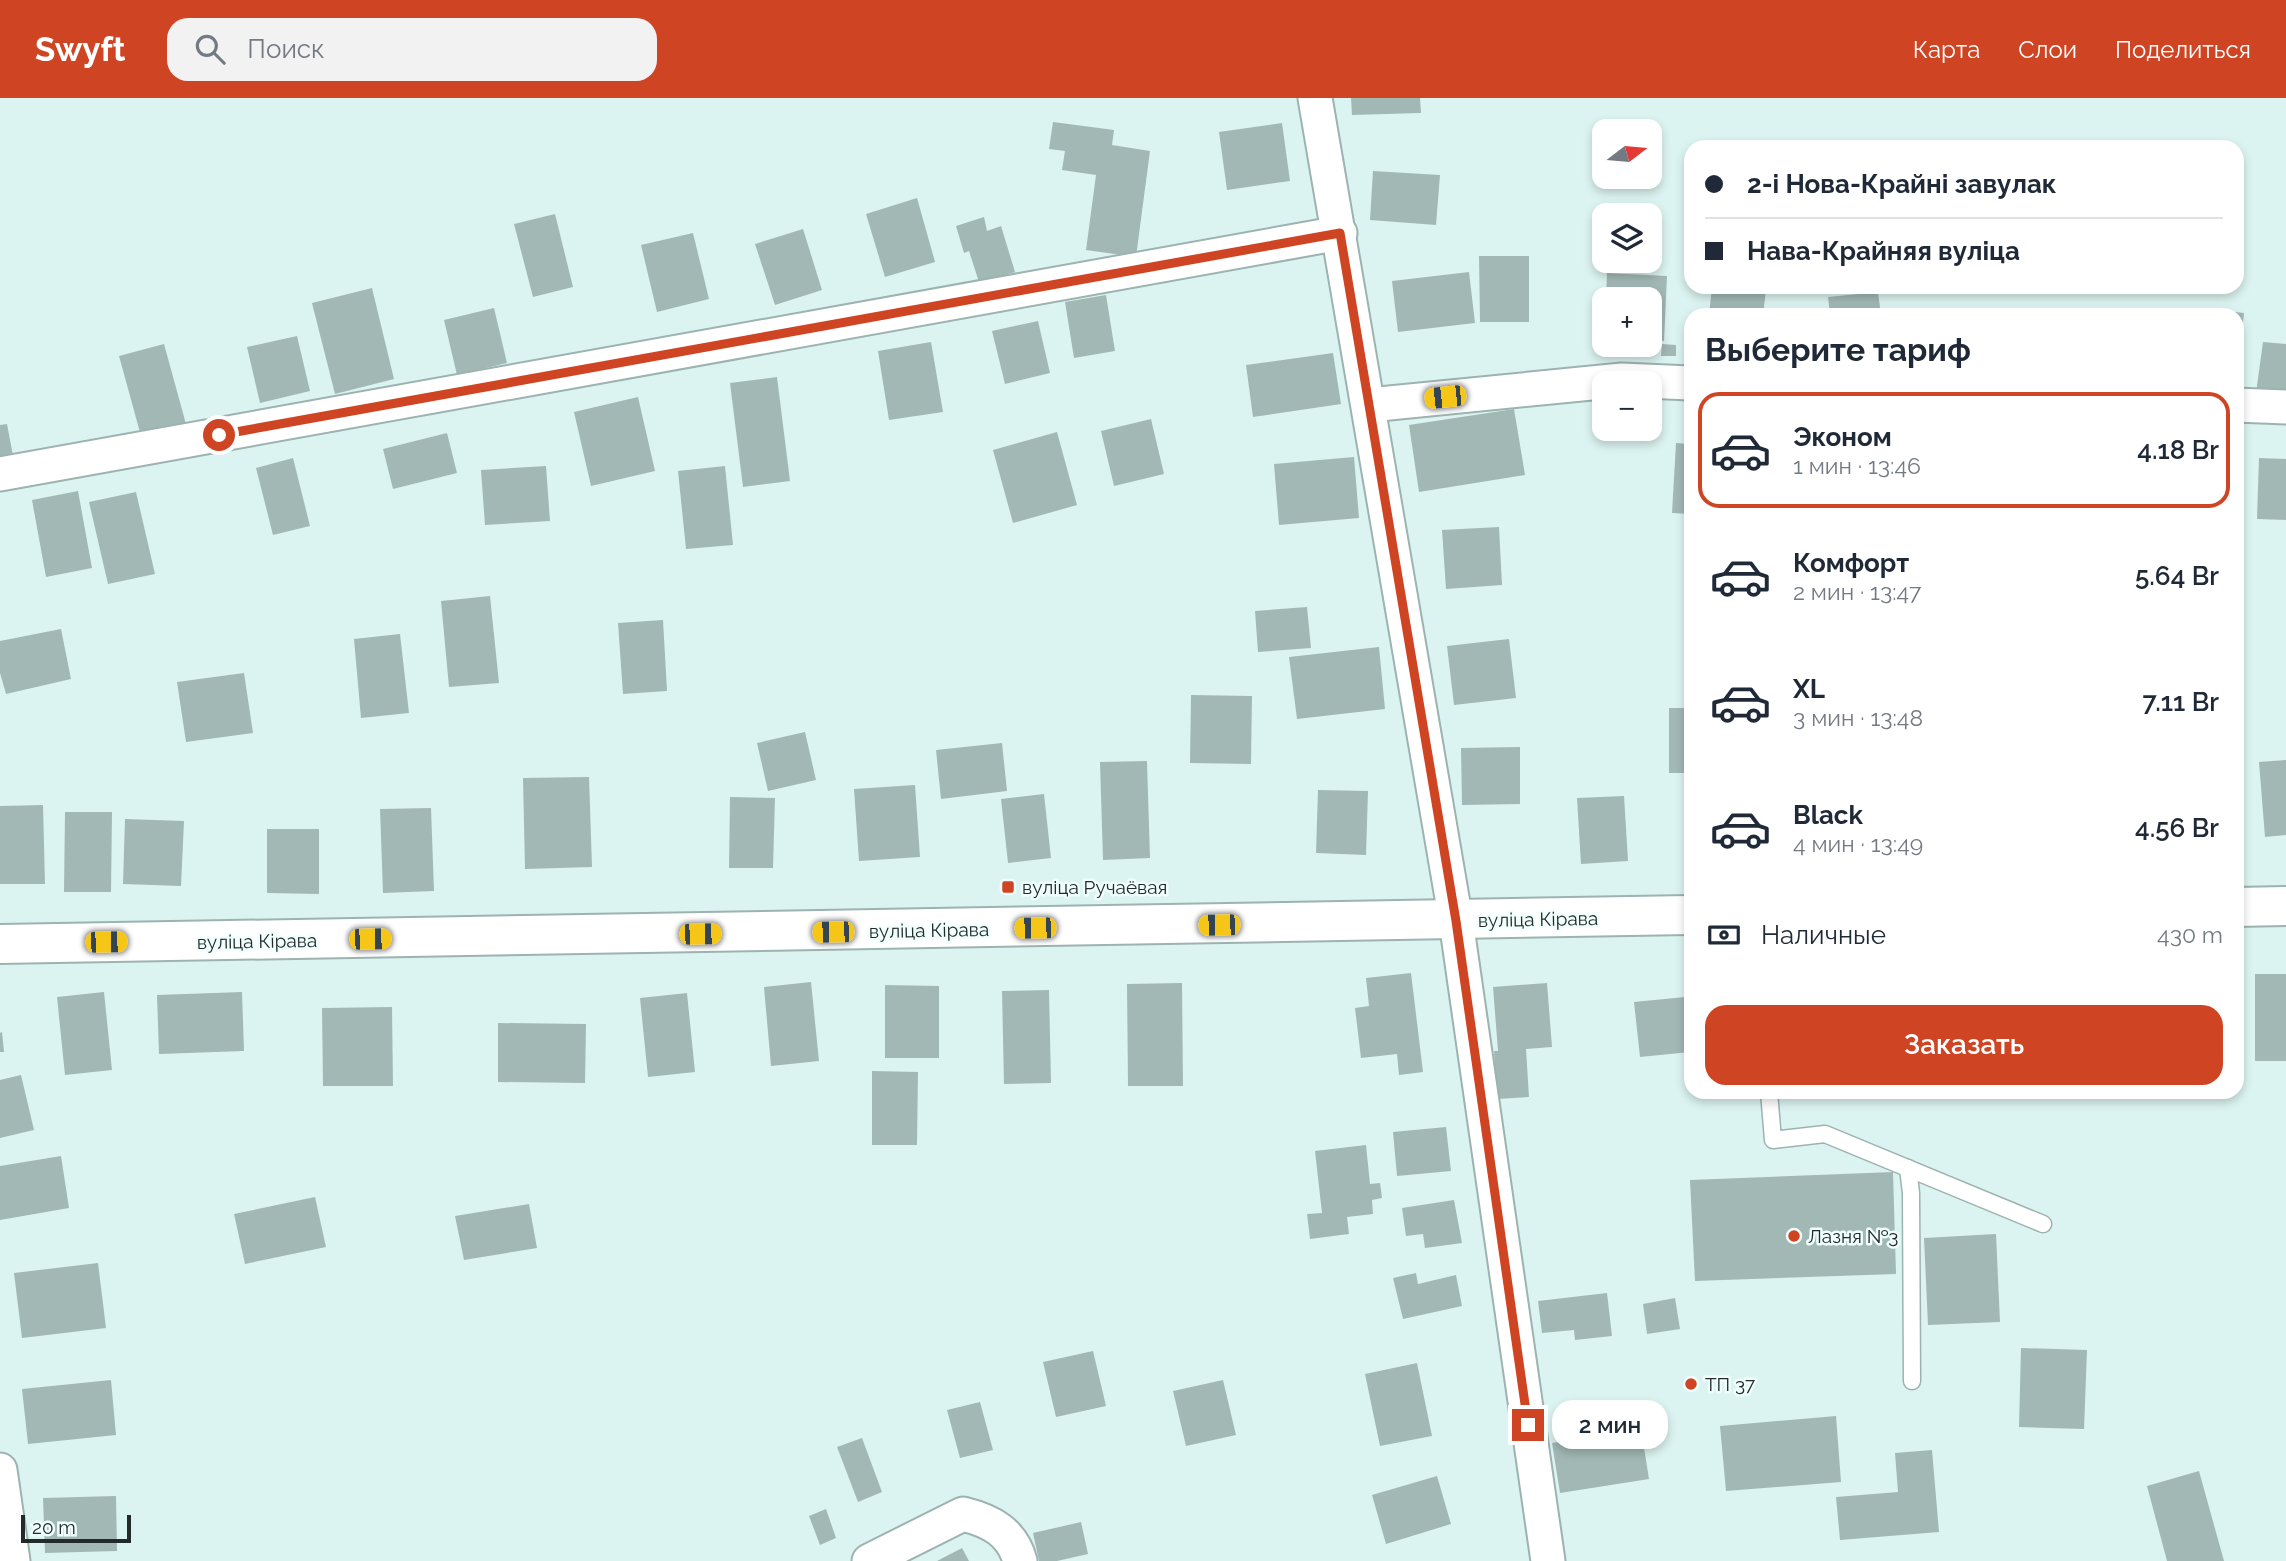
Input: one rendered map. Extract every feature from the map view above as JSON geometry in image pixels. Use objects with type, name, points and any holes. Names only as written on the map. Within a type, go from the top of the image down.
[{"type":"main road","points":[[2244,906],[2286,906]]},
{"type":"main road","name":"вуліца Кірава","points":[[0,944],[1684,915]]},
{"type":"street","points":[[1315,98],[1456,921],[1548,1561]]},
{"type":"street","points":[[0,474],[1340,233]]},
{"type":"street","points":[[1369,405],[1622,380],[1684,383]]},
{"type":"street","points":[[2244,405],[2286,407]]},
{"type":"street","points":[[0,1470],[13,1561]]},
{"type":"street","points":[[869,1561],[963,1514],[1000,1528],[1011,1540],[1020,1561]]},
{"type":"lane","points":[[1770,1099],[1773,1140],[1825,1134],[2043,1224]]},
{"type":"lane","points":[[1908,1168],[1911,1194],[1912,1381]]},
{"type":"building","points":[[1351,98],[1420,98],[1421,113],[1352,115]]},
{"type":"building","points":[[1053,122],[1114,130],[1112,145],[1150,151],[1136,257],[1086,250],[1096,175],[1062,170],[1065,151],[1049,149]]},
{"type":"building","points":[[1282,123],[1290,181],[1227,190],[1219,132]]},
{"type":"building","points":[[1373,171],[1440,175],[1436,225],[1370,220]]},
{"type":"building","points":[[917,198],[935,262],[885,277],[866,214]]},
{"type":"building","points":[[555,214],[573,287],[533,297],[514,224]]},
{"type":"building","points":[[984,217],[987,231],[1001,226],[1015,272],[979,282],[969,251],[964,253],[956,226]]},
{"type":"building","points":[[803,229],[822,290],[775,305],[755,244]]},
{"type":"building","points":[[693,233],[709,299],[657,312],[641,245]]},
{"type":"building","points":[[1479,256],[1529,256],[1529,322],[1480,322]]},
{"type":"building","points":[[1469,272],[1475,323],[1398,332],[1392,281]]},
{"type":"building","points":[[1607,273],[1667,276],[1664,341],[1662,287],[1606,287]]},
{"type":"building","points":[[372,288],[394,379],[335,394],[312,303]]},
{"type":"building","points":[[1711,294],[1766,294],[1764,308],[1710,308]]},
{"type":"building","points":[[1878,294],[1880,308],[1829,308],[1828,297]]},
{"type":"building","points":[[1106,295],[1115,351],[1074,358],[1065,302]]},
{"type":"building","points":[[494,308],[507,363],[457,375],[444,320]]},
{"type":"building","points":[[1038,321],[1050,373],[1005,384],[992,331]]},
{"type":"building","points":[[297,336],[310,391],[260,403],[247,347]]},
{"type":"building","points":[[931,342],[943,412],[889,420],[878,351]]},
{"type":"building","points":[[2263,342],[2286,344],[2286,397],[2256,393]]},
{"type":"building","points":[[164,344],[186,424],[141,436],[119,356]]},
{"type":"building","points":[[1662,344],[1676,345],[1676,356],[1662,356]]},
{"type":"building","points":[[1333,353],[1341,404],[1253,417],[1246,365]]},
{"type":"building","points":[[777,377],[790,481],[743,487],[730,383]]},
{"type":"building","points":[[638,397],[655,471],[591,486],[574,412]]},
{"type":"building","points":[[1514,409],[1525,475],[1419,492],[1409,425]]},
{"type":"building","points":[[1151,419],[1164,474],[1114,486],[1101,431]]},
{"type":"building","points":[[7,424],[14,461],[0,463],[0,425]]},
{"type":"building","points":[[1057,432],[1077,505],[1013,523],[993,450]]},
{"type":"building","points":[[447,433],[457,473],[393,489],[383,449]]},
{"type":"building","points":[[1676,443],[1684,444],[1684,514],[1672,513]]},
{"type":"building","points":[[1354,457],[1359,518],[1279,525],[1274,464]]},
{"type":"building","points":[[293,458],[310,526],[273,535],[256,468]]},
{"type":"building","points":[[2259,458],[2286,459],[2286,520],[2257,519]]},
{"type":"building","points":[[546,466],[550,521],[485,525],[481,470]]},
{"type":"building","points":[[725,466],[733,545],[686,549],[678,471]]},
{"type":"building","points":[[78,491],[92,568],[46,577],[32,500]]},
{"type":"building","points":[[136,492],[155,574],[108,584],[89,502]]},
{"type":"building","points":[[1499,527],[1502,585],[1446,589],[1442,530]]},
{"type":"building","points":[[490,596],[499,683],[449,687],[441,601]]},
{"type":"building","points":[[1307,607],[1311,648],[1258,652],[1255,611]]},
{"type":"building","points":[[663,620],[667,691],[623,694],[618,623]]},
{"type":"building","points":[[61,629],[71,679],[6,694],[0,673],[0,641]]},
{"type":"building","points":[[400,634],[409,713],[361,718],[354,639]]},
{"type":"building","points":[[1509,639],[1516,698],[1454,705],[1447,646]]},
{"type":"building","points":[[1379,647],[1385,709],[1297,719],[1289,657]]},
{"type":"building","points":[[244,673],[253,733],[186,742],[177,682]]},
{"type":"building","points":[[1191,695],[1252,696],[1251,764],[1190,763]]},
{"type":"building","points":[[1669,708],[1684,708],[1684,773],[1669,773]]},
{"type":"building","points":[[805,732],[816,780],[768,791],[757,743]]},
{"type":"building","points":[[1002,743],[1007,791],[941,799],[936,750]]},
{"type":"building","points":[[1520,747],[1520,804],[1462,805],[1461,748]]},
{"type":"building","points":[[2286,760],[2286,835],[2265,837],[2259,762]]},
{"type":"building","points":[[1147,761],[1150,858],[1103,860],[1100,762]]},
{"type":"building","points":[[589,777],[592,867],[525,869],[523,778]]},
{"type":"building","points":[[915,785],[920,857],[859,861],[854,789]]},
{"type":"building","points":[[1318,790],[1368,791],[1366,855],[1316,853]]},
{"type":"building","points":[[1044,794],[1051,858],[1008,863],[1001,799]]},
{"type":"building","points":[[1624,796],[1628,861],[1581,864],[1577,798]]},
{"type":"building","points":[[730,797],[775,798],[773,868],[729,868]]},
{"type":"building","points":[[43,805],[45,884],[0,884],[0,806]]},
{"type":"building","points":[[431,808],[434,891],[383,893],[380,809]]},
{"type":"building","points":[[65,812],[112,812],[111,892],[64,892]]},
{"type":"building","points":[[125,819],[184,821],[181,886],[123,884]]},
{"type":"building","points":[[267,829],[319,829],[319,894],[267,893]]},
{"type":"building","points":[[1411,973],[1423,1072],[1399,1075],[1397,1054],[1361,1058],[1355,1008],[1369,1006],[1366,978]]},
{"type":"building","points":[[2255,974],[2286,974],[2286,1061],[2255,1061]]},
{"type":"building","points":[[811,982],[819,1061],[771,1066],[764,987]]},
{"type":"building","points":[[1182,983],[1183,1086],[1128,1086],[1127,984]]},
{"type":"building","points":[[1547,983],[1552,1047],[1526,1049],[1529,1097],[1497,1099],[1494,1051],[1498,1051],[1493,987]]},
{"type":"building","points":[[885,985],[939,986],[939,1058],[885,1058]]},
{"type":"building","points":[[1049,990],[1051,1083],[1004,1084],[1002,991]]},
{"type":"building","points":[[104,992],[112,1070],[65,1075],[57,997]]},
{"type":"building","points":[[242,992],[244,1051],[159,1054],[157,995]]},
{"type":"building","points":[[687,993],[695,1072],[648,1077],[640,998]]},
{"type":"building","points":[[1684,997],[1684,1053],[1640,1057],[1634,1002]]},
{"type":"building","points":[[392,1007],[393,1086],[323,1086],[322,1008]]},
{"type":"building","points":[[498,1023],[586,1024],[585,1083],[498,1082]]},
{"type":"building","points":[[2,1032],[4,1052],[0,1052],[0,1033]]},
{"type":"building","points":[[872,1071],[918,1072],[917,1145],[872,1145]]},
{"type":"building","points":[[21,1075],[34,1130],[0,1138],[0,1080]]},
{"type":"building","points":[[1446,1127],[1451,1171],[1397,1176],[1393,1132]]},
{"type":"building","points":[[1366,1145],[1370,1184],[1380,1183],[1382,1198],[1372,1200],[1373,1214],[1347,1217],[1349,1234],[1310,1239],[1307,1214],[1322,1213],[1315,1151]]},
{"type":"building","points":[[61,1156],[69,1208],[0,1220],[0,1166]]},
{"type":"building","name":"Лазня №3","points":[[1893,1172],[1896,1274],[1695,1281],[1690,1180]]},
{"type":"building","points":[[315,1197],[326,1247],[245,1264],[234,1214]]},
{"type":"building","points":[[1454,1200],[1462,1243],[1425,1248],[1423,1234],[1406,1236],[1402,1208]]},
{"type":"building","points":[[529,1204],[537,1248],[464,1260],[455,1216]]},
{"type":"building","points":[[1996,1234],[2000,1322],[1928,1325],[1924,1238]]},
{"type":"building","points":[[98,1263],[106,1328],[22,1338],[14,1273]]},
{"type":"building","points":[[1416,1273],[1418,1284],[1456,1275],[1462,1306],[1403,1319],[1393,1278]]},
{"type":"building","points":[[1607,1293],[1612,1336],[1575,1340],[1574,1330],[1542,1333],[1538,1301]]},
{"type":"building","points":[[1675,1298],[1680,1329],[1647,1334],[1643,1304]]},
{"type":"building","points":[[2021,1348],[2087,1350],[2084,1429],[2019,1427]]},
{"type":"building","points":[[1093,1351],[1106,1406],[1056,1417],[1043,1362]]},
{"type":"building","points":[[1417,1363],[1432,1436],[1380,1446],[1365,1374]]},
{"type":"building","points":[[111,1380],[116,1435],[28,1444],[22,1389]]},
{"type":"building","points":[[1223,1380],[1236,1435],[1186,1446],[1173,1391]]},
{"type":"building","points":[[980,1402],[993,1450],[960,1458],[947,1410]]},
{"type":"building","points":[[1836,1416],[1841,1482],[1726,1491],[1720,1426]]},
{"type":"building","points":[[1641,1429],[1649,1479],[1560,1493],[1552,1443]]},
{"type":"building","points":[[862,1438],[882,1492],[858,1502],[837,1447]]},
{"type":"building","points":[[1932,1450],[1939,1532],[1840,1540],[1836,1497],[1898,1492],[1895,1453]]},
{"type":"building","points":[[2199,1471],[2224,1561],[2167,1561],[2147,1486]]},
{"type":"building","points":[[1437,1476],[1451,1524],[1386,1544],[1372,1495]]},
{"type":"building","points":[[116,1496],[117,1551],[45,1553],[43,1498]]},
{"type":"building","points":[[826,1509],[836,1538],[820,1545],[809,1516]]},
{"type":"building","points":[[1081,1522],[1088,1554],[1057,1561],[1039,1561],[1033,1533]]},
{"type":"building","points":[[962,1548],[969,1561],[937,1561]]},
{"type":"place","name":"вуліца Ручаёвая","points":[[1008,887]]},
{"type":"place","name":"Лазня №3","points":[[1794,1236]]},
{"type":"place","name":"ТП 37","points":[[1691,1384]]},
{"type":"route","points":[[219,435],[1340,233],[1456,921],[1528,1425]]}]
